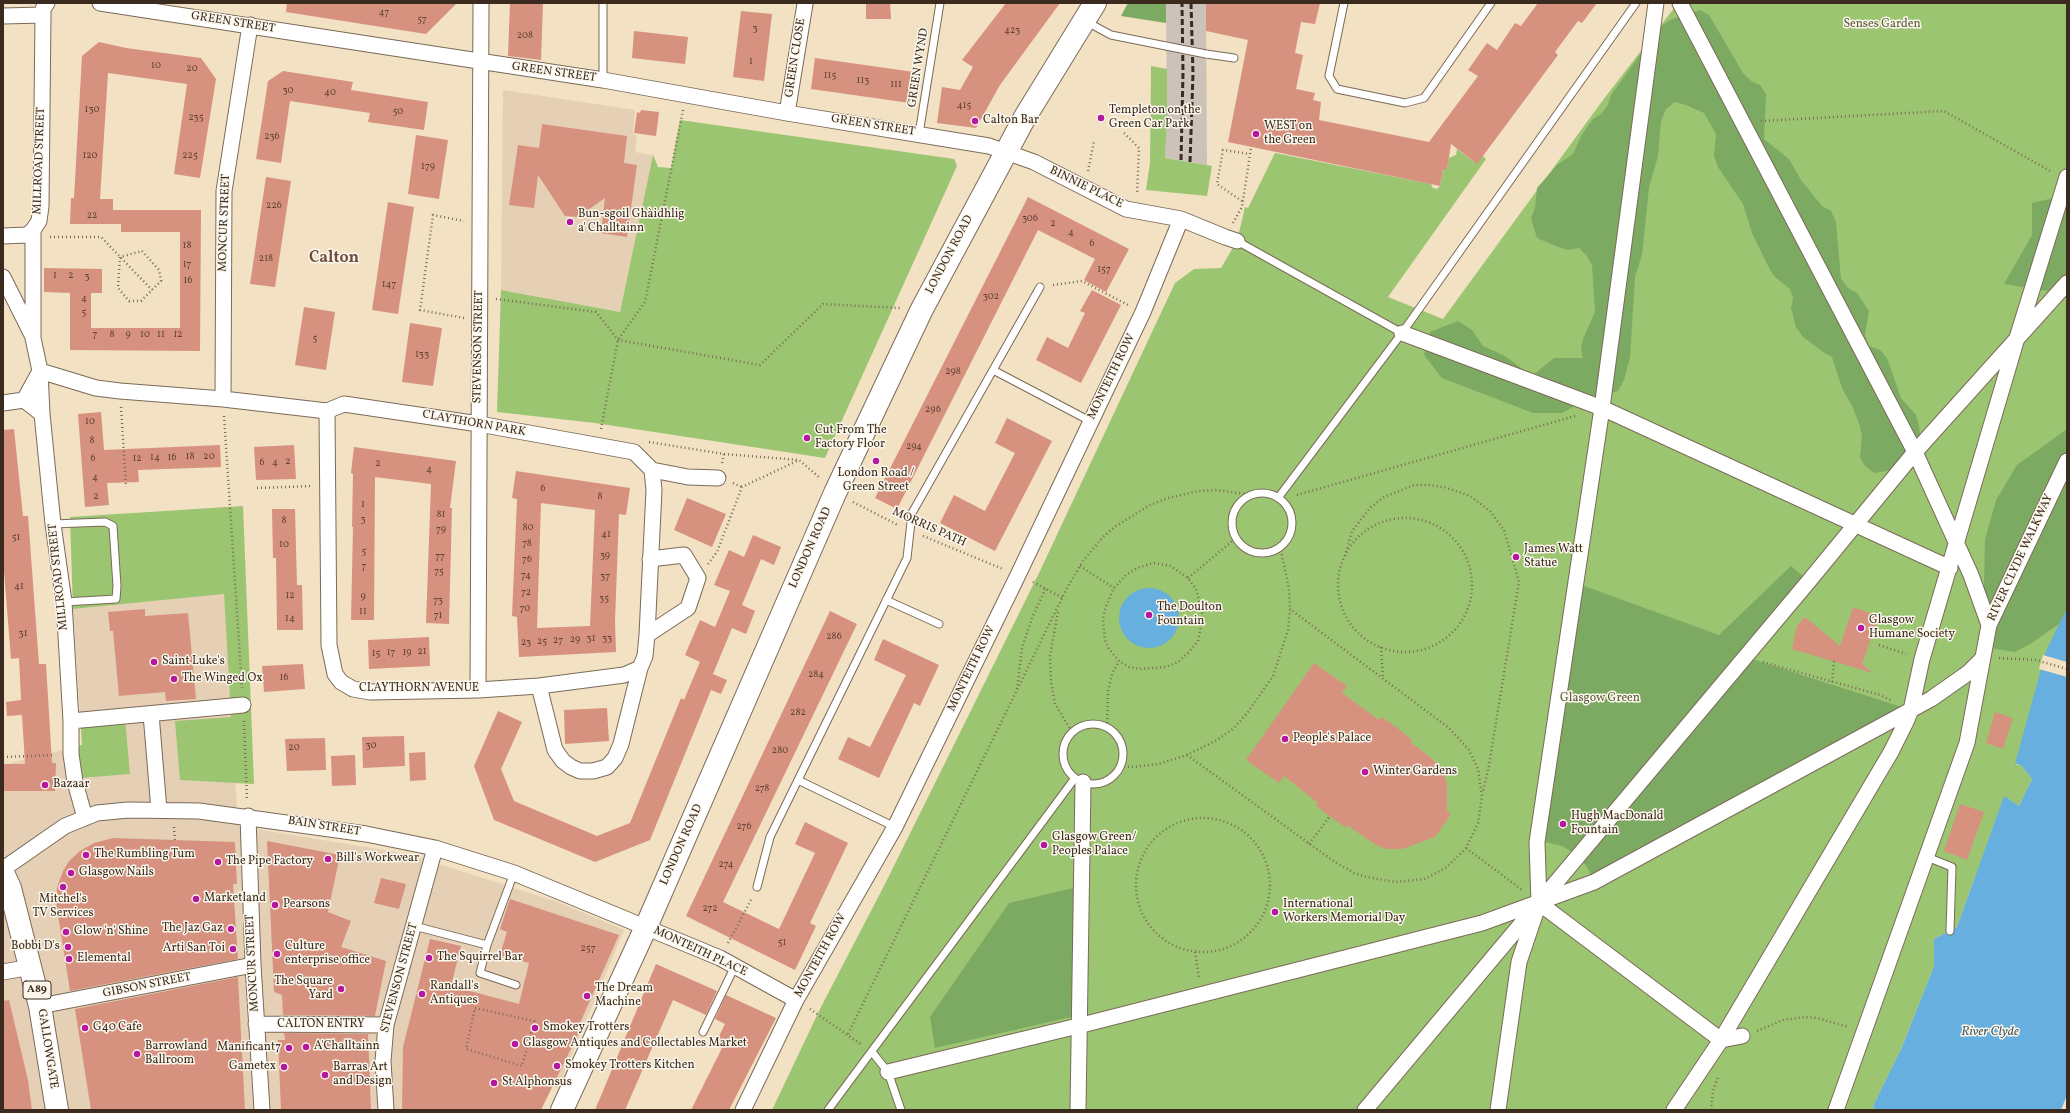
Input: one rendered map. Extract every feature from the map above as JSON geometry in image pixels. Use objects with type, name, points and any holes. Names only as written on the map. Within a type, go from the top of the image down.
[{"type":"main road","name":"LONDON ROAD","points":[[562,1110],[646,927],[836,493],[922,309],[1044,82],[1089,12]]},
{"type":"main road","name":"GALLOWGATE","points":[[3,874],[10,888],[31,967],[40,1006],[58,1110]]},
{"type":"street","name":"GREEN STREET","points":[[100,3],[603,80],[787,113],[989,146],[1006,151]]},
{"type":"street","name":"STEVENSON STREET","points":[[478,690],[481,3]]},
{"type":"street","name":"GREEN CLOSE","points":[[787,113],[807,3]]},
{"type":"street","points":[[1498,1110],[1519,962],[1539,903],[1537,842],[1602,408],[1656,3]]},
{"type":"street","points":[[1680,3],[1915,452],[1971,575],[1989,625]]},
{"type":"street","points":[[3,16],[45,9]]},
{"type":"street","name":"MILLROAD STREET","points":[[45,9],[41,206],[39,221],[33,233],[33,338],[40,371],[42,414],[53,524],[64,602],[71,721],[71,747],[75,782],[85,818]]},
{"type":"street","name":"MONCUR STREET","points":[[223,399],[224,191],[250,25]]},
{"type":"street","name":"BINNIE PLACE","points":[[1006,151],[1034,162],[1126,209],[1182,219],[1231,239]]},
{"type":"street","points":[[1674,1110],[1721,1040],[1891,752],[1911,710],[1922,659],[1957,545],[2017,338],[2066,179]]},
{"type":"street","name":"MONTEITH ROW","points":[[743,1110],[796,1000],[895,826],[1018,575],[1143,312],[1182,219]]},
{"type":"street","points":[[3,236],[24,236],[33,233]]},
{"type":"street","points":[[3,277],[33,338]]},
{"type":"street","points":[[1365,1110],[1746,657],[1915,452],[2067,283]]},
{"type":"street","points":[[1402,333],[1602,408],[1950,568]]},
{"type":"street","points":[[24,400],[40,371]]},
{"type":"street","name":"CLAYTHORN PARK","points":[[40,371],[96,388],[120,391],[223,399],[327,411],[344,404],[479,424],[599,447],[634,452],[652,470]]},
{"type":"street","points":[[3,403],[24,400],[42,414]]},
{"type":"street","name":"CLAYTHORN AVENUE","points":[[327,411],[329,645],[335,674],[340,682],[353,689],[370,692],[478,690],[539,686],[624,675],[640,668]]},
{"type":"street","name":"RIVER CLYDE WALKWAY","points":[[1836,1110],[1967,743],[1989,625],[2067,462]]},
{"type":"street","points":[[539,686],[555,750],[563,761],[580,771],[593,771],[607,767],[615,758],[621,744],[640,668],[646,656],[654,490],[652,470],[688,477],[718,478]]},
{"type":"street","points":[[647,635],[688,608],[698,578],[684,554],[650,559]]},
{"type":"street","points":[[888,1072],[1078,1026],[1482,923],[1539,903],[1594,882],[1931,699],[1968,673],[1983,658]]},
{"type":"street","points":[[71,721],[243,705]]},
{"type":"street","points":[[151,714],[159,810]]},
{"type":"street","points":[[1078,1110],[1079,780]]},
{"type":"street","name":"BAIN STREET","points":[[3,869],[65,826],[97,813],[128,810],[198,811],[248,816],[358,832],[435,848],[514,873],[646,927]]},
{"type":"street","name":"MONCUR STREET","points":[[248,816],[253,965],[262,1110]]},
{"type":"street","name":"STEVENSON STREET","points":[[386,1110],[383,1061],[386,1025],[435,848]]},
{"type":"street","points":[[1539,903],[1721,1040],[1749,1034]]},
{"type":"street","name":"MONTEITH PLACE","points":[[646,927],[720,958],[796,1000]]},
{"type":"street","name":"GIBSON STREET","points":[[40,1006],[253,965]]},
{"type":"street","points":[[3,972],[31,967]]},
{"type":"street","name":"CALTON ENTRY","points":[[256,1024],[386,1025]]},
{"type":"lane","points":[[603,3],[603,80]]},
{"type":"lane","points":[[1344,3],[1329,76],[1337,89],[1405,103],[1424,98],[1491,3]]},
{"type":"lane","points":[[1280,499],[1402,333],[1636,3]]},
{"type":"lane","name":"GREEN WYND","points":[[919,134],[941,4]]},
{"type":"lane","points":[[1089,12],[1111,35],[1206,54],[1234,58]]},
{"type":"lane","points":[[1231,239],[1402,333]]},
{"type":"lane","points":[[757,887],[770,837],[907,558],[912,513],[1040,287]]},
{"type":"lane","points":[[993,370],[1090,421]]},
{"type":"lane","points":[[1262,493],[1280,499],[1290,513],[1292,522],[1289,536],[1280,547],[1271,552],[1257,553],[1242,546],[1236,538],[1232,521],[1234,512],[1244,499],[1253,495],[1262,493]]},
{"type":"lane","points":[[53,524],[105,522],[113,526],[117,586],[116,599],[64,602]]},
{"type":"lane","points":[[886,600],[939,624]]},
{"type":"lane","points":[[1094,723],[1107,727],[1117,736],[1122,745],[1123,756],[1120,766],[1109,779],[1092,784],[1079,780],[1068,771],[1063,756],[1065,741],[1072,732],[1086,724],[1094,723]]},
{"type":"lane","points":[[798,780],[895,826]]},
{"type":"lane","points":[[828,1110],[1079,780]]},
{"type":"lane","points":[[1927,857],[1952,866],[1950,931]]},
{"type":"lane","points":[[514,873],[487,945],[480,973],[516,984]]},
{"type":"lane","points":[[414,926],[487,945]]},
{"type":"lane","points":[[703,1032],[735,966]]},
{"type":"lane","points":[[872,1052],[888,1072],[901,1110]]},
{"type":"path","points":[[599,447],[618,340],[645,302],[686,94]]},
{"type":"path","points":[[1743,122],[1944,111],[2066,179]]},
{"type":"path","points":[[1124,133],[1139,148],[1137,189]]},
{"type":"path","points":[[1088,171],[1094,141]]},
{"type":"path","points":[[1231,239],[1242,207],[1251,148]]},
{"type":"path","points":[[1242,201],[1217,184],[1223,150],[1250,154]]},
{"type":"path","points":[[480,223],[433,215],[420,310],[480,321]]},
{"type":"path","points":[[33,233],[101,237],[152,290]]},
{"type":"path","points":[[142,251],[159,270],[161,281],[141,301],[129,301],[118,288],[120,257],[142,251]]},
{"type":"path","points":[[1040,287],[1082,281],[1143,312]]},
{"type":"path","points":[[480,296],[596,312],[618,340],[760,365],[823,304],[922,309]]},
{"type":"path","points":[[120,391],[126,487]]},
{"type":"path","points":[[223,399],[243,705],[248,816]]},
{"type":"path","points":[[1280,499],[1602,408]]},
{"type":"path","points":[[648,442],[724,454],[799,460]]},
{"type":"path","points":[[698,578],[717,552],[742,487],[799,460]]},
{"type":"path","name":"MORRIS PATH","points":[[799,460],[836,493],[911,532],[1018,575]]},
{"type":"path","points":[[257,488],[327,485]]},
{"type":"path","points":[[1187,755],[1309,844],[1332,860],[1354,872],[1395,882],[1415,882],[1437,874],[1459,858],[1466,848],[1478,823],[1519,582],[1504,530],[1490,511],[1470,496],[1444,487],[1414,485],[1384,497],[1371,507],[1352,531],[1338,579],[1341,603],[1352,625],[1360,634],[1381,647],[1398,652],[1416,651],[1436,644],[1453,632],[1469,608],[1473,579],[1470,565],[1456,540],[1447,531],[1430,522],[1409,517],[1394,518],[1370,527],[1351,545],[1345,556]]},
{"type":"path","points":[[848,1034],[1063,598],[1080,566],[1091,550],[1116,526],[1150,505],[1168,498],[1198,491],[1217,490],[1253,495]]},
{"type":"path","points":[[1188,578],[1236,538]]},
{"type":"path","points":[[1120,766],[1132,767],[1158,764],[1187,755],[1217,740],[1234,728],[1265,689],[1273,676],[1284,648],[1288,630],[1290,609],[1287,572],[1280,547]]},
{"type":"path","points":[[1150,564],[1171,566],[1188,578],[1196,589],[1203,616],[1201,629],[1194,648],[1178,662],[1160,668],[1140,669],[1129,667],[1119,660],[1107,644],[1103,631],[1106,606],[1114,588],[1126,575],[1137,568],[1150,564]]},
{"type":"path","points":[[1080,566],[1114,588]]},
{"type":"path","points":[[1017,692],[1022,648],[1032,618],[1046,588],[1063,598]]},
{"type":"path","points":[[1060,606],[1051,642],[1049,669],[1055,704],[1072,732]]},
{"type":"path","points":[[1290,609],[1461,739],[1469,750],[1478,769],[1482,796]]},
{"type":"path","points":[[1879,645],[1922,659]]},
{"type":"path","points":[[1381,647],[1384,679]]},
{"type":"path","points":[[1746,657],[1880,695],[1911,710]]},
{"type":"path","points":[[1983,658],[2036,660],[2067,669]]},
{"type":"path","points":[[1107,727],[1108,691],[1112,674],[1119,660]]},
{"type":"path","points":[[1832,682],[1834,661]]},
{"type":"path","points":[[3,757],[71,747]]},
{"type":"path","points":[[1309,844],[1330,816]]},
{"type":"path","points":[[1210,817],[1227,821],[1242,830],[1255,842],[1268,866],[1270,890],[1263,916],[1256,927],[1246,937],[1222,950],[1195,952],[1173,945],[1163,939],[1150,927],[1141,912],[1136,895],[1136,877],[1140,860],[1148,845],[1160,832],[1175,823],[1192,818],[1210,817]]},
{"type":"path","points":[[1466,848],[1539,903]]},
{"type":"path","points":[[720,958],[757,887]]},
{"type":"path","points":[[1195,952],[1202,994]]},
{"type":"path","points":[[796,1000],[848,1034],[872,1052]]},
{"type":"path","points":[[475,1008],[534,1021],[528,1045],[522,1066],[466,1049],[475,1008]]},
{"type":"path","points":[[1749,1034],[1782,1020],[1806,1017],[1824,1020],[1850,1028]]},
{"type":"path","points":[[528,1045],[538,1041]]},
{"type":"shaded area","points":[[1166,3],[1206,3],[1207,165],[1165,158],[1167,124]]},
{"type":"shaded area","name":"Bun-sgoil Ghàidhlig a' Challtainn","points":[[503,90],[635,110],[633,134],[637,135],[635,152],[653,155],[620,312],[501,290]]},
{"type":"shaded area","points":[[224,594],[238,826],[408,854],[558,902],[624,930],[558,1088],[435,1056],[441,1110],[3,1110],[3,765],[82,745],[73,609]]},
{"type":"green space","points":[[1128,3],[1166,3],[1166,23],[1121,16]]},
{"type":"green space","name":"Glasgow Green","points":[[1678,3],[2067,3],[2067,608],[2016,765],[2021,765],[2032,779],[2019,806],[2004,797],[1957,927],[1934,939],[1934,966],[1902,1047],[1873,1106],[1875,1110],[772,1110],[821,1007],[885,884],[1040,571],[1175,283],[1194,269],[1221,268],[1237,241],[1245,207],[1248,208],[1275,153],[1431,184],[1433,188],[1437,189],[1440,186],[1443,169],[1447,169],[1449,158],[1456,155],[1457,149],[1474,162],[1483,156],[1486,159],[1388,297],[1443,319],[1603,100]]},
{"type":"green space","points":[[1700,10],[1709,15],[1743,73],[1751,81],[1760,85],[1766,94],[1764,139],[1789,159],[1801,180],[1822,206],[1831,211],[1836,222],[1841,279],[1848,288],[1857,293],[1869,311],[1865,335],[1869,346],[1880,350],[1887,358],[1901,398],[1916,415],[1919,425],[1920,436],[1893,470],[1874,473],[1865,466],[1860,457],[1862,436],[1860,426],[1853,408],[1842,388],[1832,357],[1803,337],[1796,327],[1791,308],[1793,298],[1790,289],[1774,276],[1768,266],[1752,233],[1743,204],[1718,167],[1714,156],[1716,134],[1704,113],[1675,102],[1666,109],[1661,121],[1658,156],[1649,188],[1642,255],[1635,277],[1630,358],[1624,380],[1618,391],[1582,402],[1562,413],[1533,413],[1442,378],[1424,355],[1430,332],[1458,321],[1472,330],[1483,346],[1505,356],[1532,376],[1554,358],[1583,358],[1581,349],[1583,339],[1595,312],[1592,265],[1586,255],[1579,248],[1568,250],[1537,238],[1531,218],[1535,208],[1537,188],[1557,165],[1573,154],[1581,136],[1593,119],[1601,114],[1608,105],[1611,95],[1661,26],[1670,20]]},
{"type":"green space","points":[[1151,66],[1167,69],[1167,124],[1165,158],[1212,166],[1207,196],[1146,190],[1150,163]]},
{"type":"green space","points":[[680,120],[954,159],[957,166],[825,458],[595,423],[497,412],[501,290],[620,312],[653,155],[658,167],[671,168]]},
{"type":"green space","points":[[2067,195],[2067,294],[2004,284],[2032,235],[2032,203]]},
{"type":"green space","points":[[2067,429],[2067,618],[2032,643],[2015,652],[1991,648],[1983,628],[1985,540],[1996,500],[2017,465]]},
{"type":"green space","points":[[243,506],[254,784],[180,780],[175,721],[231,717],[224,594],[73,609],[70,517]]},
{"type":"green space","points":[[1791,566],[1809,581],[1746,657],[1911,710],[1594,882],[1587,867],[1577,855],[1562,846],[1545,842],[1576,583],[1719,635]]},
{"type":"green space","points":[[125,719],[130,774],[81,778],[77,746],[82,745],[81,726]]},
{"type":"green space","points":[[1074,888],[1071,1017],[935,1048],[930,1017],[1009,903]]},
{"type":"water","name":"The Doulton Fountain","points":[[1143,588],[1155,588],[1166,593],[1174,601],[1179,612],[1177,630],[1166,643],[1155,648],[1143,648],[1132,643],[1124,635],[1119,624],[1119,612],[1124,601],[1132,593]]},
{"type":"water","name":"River Clyde","points":[[2067,608],[2067,1095],[2061,1110],[1875,1110],[1873,1106],[1902,1047],[1934,966],[1934,939],[1957,927],[2004,796],[2019,806],[2032,779],[2021,765],[2015,764],[2046,651]]},
{"type":"pier","points":[[2043,655],[2067,662],[2067,677],[2039,669]]},
{"type":"building","points":[[287,3],[457,3],[426,34],[286,12]]},
{"type":"building","points":[[510,3],[543,3],[541,60],[508,56]]},
{"type":"building","points":[[866,3],[890,3],[891,19],[866,19]]},
{"type":"building","points":[[1006,3],[1060,3],[1000,85],[976,128],[937,123],[942,87],[960,90],[973,67],[962,60]]},
{"type":"building","points":[[1206,3],[1320,3],[1315,24],[1301,22],[1295,53],[1303,55],[1296,89],[1315,93],[1313,100],[1321,102],[1319,120],[1429,142],[1478,76],[1468,70],[1487,43],[1497,50],[1515,23],[1521,26],[1538,3],[1597,3],[1582,23],[1578,21],[1555,52],[1558,55],[1477,164],[1451,144],[1447,170],[1443,169],[1440,186],[1228,142],[1248,40],[1206,31]]},
{"type":"building","points":[[741,11],[772,14],[764,81],[733,77]]},
{"type":"building","points":[[634,31],[688,37],[685,64],[632,58]]},
{"type":"building","points":[[99,42],[126,48],[201,58],[216,79],[200,178],[174,174],[187,84],[108,73],[100,199],[113,199],[113,210],[201,210],[200,351],[70,350],[70,293],[44,292],[44,268],[102,269],[102,293],[91,293],[91,328],[180,328],[180,232],[121,232],[121,224],[70,224],[71,198],[74,198],[82,56]]},
{"type":"building","points":[[815,58],[914,72],[910,103],[811,89]]},
{"type":"building","points":[[283,71],[353,82],[351,90],[428,102],[424,130],[368,122],[370,113],[290,101],[281,163],[256,159],[268,81]]},
{"type":"building","points":[[641,110],[659,112],[656,136],[634,133],[637,112],[640,113]]},
{"type":"building","points":[[542,124],[627,136],[624,163],[637,165],[627,237],[601,233],[605,198],[578,217],[565,216],[538,175],[534,208],[509,205],[518,145],[539,148]]},
{"type":"building","points":[[416,135],[448,140],[439,199],[408,194]]},
{"type":"building","points":[[266,177],[291,181],[275,287],[250,284]]},
{"type":"building","points":[[1028,197],[1129,249],[1106,292],[1084,280],[1095,259],[1038,230],[897,509],[875,498]]},
{"type":"building","points":[[388,202],[414,207],[398,314],[372,310]]},
{"type":"building","points":[[1092,290],[1121,305],[1081,383],[1036,360],[1047,337],[1068,348],[1085,313],[1080,311]]},
{"type":"building","points":[[304,307],[335,312],[326,370],[295,365]]},
{"type":"building","points":[[410,323],[442,328],[433,386],[402,382]]},
{"type":"building","points":[[101,412],[104,450],[220,445],[221,467],[138,470],[139,482],[107,483],[109,505],[85,507],[78,414]]},
{"type":"building","points":[[1007,418],[1052,441],[995,551],[940,523],[954,495],[985,511],[1015,453],[995,443]]},
{"type":"building","points":[[14,429],[23,516],[28,516],[39,664],[46,664],[52,763],[56,763],[55,791],[3,791],[3,764],[25,764],[22,715],[7,716],[6,702],[21,700],[19,658],[11,659],[3,558],[3,430]]},
{"type":"building","points":[[294,445],[296,479],[256,480],[254,447]]},
{"type":"building","points":[[354,447],[456,461],[450,508],[452,508],[449,624],[426,623],[431,484],[375,477],[374,620],[351,620],[353,474],[351,473]]},
{"type":"building","points":[[516,471],[630,488],[626,515],[619,514],[615,621],[616,652],[519,657],[517,617],[512,616],[517,499],[512,498]],"holes":[[[541,503],[595,510],[590,626],[537,628]]]},
{"type":"building","points":[[687,498],[726,514],[712,547],[674,530]]},
{"type":"building","points":[[272,509],[295,509],[297,585],[302,585],[303,630],[277,630],[276,558],[273,558]]},
{"type":"building","points":[[753,535],[781,547],[774,565],[761,559],[742,605],[755,611],[746,634],[732,628],[713,674],[727,680],[721,694],[711,690],[650,840],[595,862],[494,820],[474,766],[498,711],[522,722],[501,769],[514,801],[597,836],[630,823],[681,698],[684,700],[700,662],[685,655],[700,620],[715,627],[730,591],[714,585],[729,550],[744,557]]},
{"type":"building","points":[[1853,607],[1879,616],[1862,664],[1873,673],[1792,649],[1797,626],[1805,617],[1840,646]]},
{"type":"building","name":"Saint Luke's","points":[[145,609],[145,616],[188,613],[196,699],[166,701],[165,692],[119,696],[113,631],[110,631],[108,612]]},
{"type":"building","points":[[830,611],[857,624],[723,902],[779,929],[815,853],[795,844],[805,822],[848,843],[810,923],[816,926],[795,970],[686,916]]},
{"type":"building","points":[[429,637],[430,666],[369,669],[368,640]]},
{"type":"building","points":[[883,639],[939,665],[920,706],[914,703],[879,778],[838,759],[848,737],[870,747],[906,675],[874,660]]},
{"type":"building","name":"Winter Gardens","points":[[1314,663],[1347,686],[1342,693],[1379,720],[1382,717],[1396,727],[1412,740],[1410,742],[1429,756],[1440,767],[1447,782],[1447,811],[1451,814],[1435,837],[1402,849],[1386,849],[1376,845],[1347,825],[1346,828],[1316,806],[1318,803],[1284,776],[1279,783],[1246,760]]},
{"type":"building","points":[[303,664],[305,689],[264,692],[262,666]]},
{"type":"building","points":[[607,708],[609,741],[565,744],[564,710]]},
{"type":"building","points":[[1995,712],[2013,718],[2003,749],[1986,743]]},
{"type":"building","points":[[404,736],[405,766],[363,768],[362,737]]},
{"type":"building","points":[[325,738],[326,770],[287,771],[285,739]]},
{"type":"building","points":[[425,752],[426,780],[410,781],[409,753]]},
{"type":"building","points":[[355,755],[356,785],[332,786],[331,756]]},
{"type":"building","points":[[1960,804],[1984,812],[1967,860],[1944,851]]},
{"type":"building","points":[[113,838],[235,842],[237,884],[233,884],[238,959],[70,991],[56,902],[57,887],[63,871],[69,861],[80,851],[94,843]]},
{"type":"building","points":[[267,841],[340,855],[328,912],[351,921],[341,947],[386,961],[375,1016],[283,1015],[282,995],[274,992]]},
{"type":"building","points":[[381,878],[406,884],[399,909],[374,903]]},
{"type":"building","points":[[510,899],[619,935],[580,1023],[583,1024],[541,1110],[402,1110],[403,1047],[430,939],[461,946],[452,982],[462,989],[519,1004],[529,963],[500,955],[507,932],[500,929]]},
{"type":"building","points":[[656,964],[717,991],[706,1015],[673,1000],[625,1110],[595,1110]]},
{"type":"building","name":"Barrowland Ballroom","points":[[238,977],[245,1110],[91,1110],[75,1009]]},
{"type":"building","points":[[726,995],[776,1018],[729,1110],[691,1110],[723,1046],[716,1042],[725,1024],[715,1019]]},
{"type":"building","points":[[9,1000],[28,1080],[32,1110],[3,1110],[3,1001]]},
{"type":"building","name":"Barras Art and Design","points":[[284,1033],[368,1034],[371,1110],[281,1110],[278,1040],[285,1040]]},
{"type":"railway","points":[[1181,160],[1183,73],[1182,3]]},
{"type":"railway","points":[[1190,162],[1193,74],[1191,3]]},
{"type":"place","name":"Templeton on the Green Car Park","points":[[1101,118]]},
{"type":"place","name":"Calton Bar","points":[[975,121]]},
{"type":"place","name":"WEST on the Green","points":[[1256,134]]},
{"type":"place","name":"Bun-sgoil Ghàidhlig a' Challtainn","points":[[570,222]]},
{"type":"place","name":"Cut From The Factory Floor","points":[[807,438]]},
{"type":"place","name":"London Road / Green Street","points":[[876,461]]},
{"type":"place","name":"James Watt Statue","points":[[1516,557]]},
{"type":"place","name":"The Doulton Fountain","points":[[1149,615]]},
{"type":"place","name":"Glasgow Humane Society","points":[[1861,628]]},
{"type":"place","name":"Saint Luke's","points":[[154,662]]},
{"type":"place","name":"The Winged Ox","points":[[174,679]]},
{"type":"place","name":"People's Palace","points":[[1285,739]]},
{"type":"place","name":"Winter Gardens","points":[[1365,772]]},
{"type":"place","name":"Bazaar","points":[[45,785]]},
{"type":"place","name":"Hugh MacDonald Fountain","points":[[1563,824]]},
{"type":"place","name":"Glasgow Green/ Peoples Palace","points":[[1044,845]]},
{"type":"place","name":"The Rumbling Tum","points":[[86,855]]},
{"type":"place","name":"Bill's Workwear","points":[[328,859]]},
{"type":"place","name":"The Pipe Factory","points":[[218,862]]},
{"type":"place","name":"Glasgow Nails","points":[[71,873]]},
{"type":"place","name":"Mitchel's TV Services","points":[[63,887]]},
{"type":"place","name":"Marketland","points":[[196,899]]},
{"type":"place","name":"Pearsons","points":[[275,905]]},
{"type":"place","name":"International Workers Memorial Day","points":[[1275,912]]},
{"type":"place","name":"The Jaz Gaz","points":[[231,929]]},
{"type":"place","name":"Glow 'n' Shine","points":[[66,932]]},
{"type":"place","name":"Bobbi D's","points":[[68,947]]},
{"type":"place","name":"Arti San Toi","points":[[233,949]]},
{"type":"place","name":"Culture enterprise office","points":[[277,954]]},
{"type":"place","name":"The Squirrel Bar","points":[[429,958]]},
{"type":"place","name":"Elemental","points":[[69,959]]},
{"type":"place","name":"The Square Yard","points":[[341,989]]},
{"type":"place","name":"Randall's Antiques","points":[[422,994]]},
{"type":"place","name":"The Dream Machine","points":[[587,996]]},
{"type":"place","name":"G40 Cafe","points":[[85,1028]]},
{"type":"place","name":"Smokey Trotters","points":[[535,1028]]},
{"type":"place","name":"Glasgow Antiques and Collectables Market","points":[[515,1044]]},
{"type":"place","name":"A'Challtainn","points":[[306,1047]]},
{"type":"place","name":"Manificant7","points":[[289,1048]]},
{"type":"place","name":"Barrowland Ballroom","points":[[137,1054]]},
{"type":"place","name":"Smokey Trotters Kitchen","points":[[557,1066]]},
{"type":"place","name":"Gametex","points":[[284,1067]]},
{"type":"place","name":"Barras Art and Design","points":[[325,1075]]},
{"type":"place","name":"St Alphonsus","points":[[494,1083]]},
{"type":"district","name":"Calton","points":[[334,259]]},
{"type":"park label","name":"Senses Garden","points":[[1882,25]]}]
